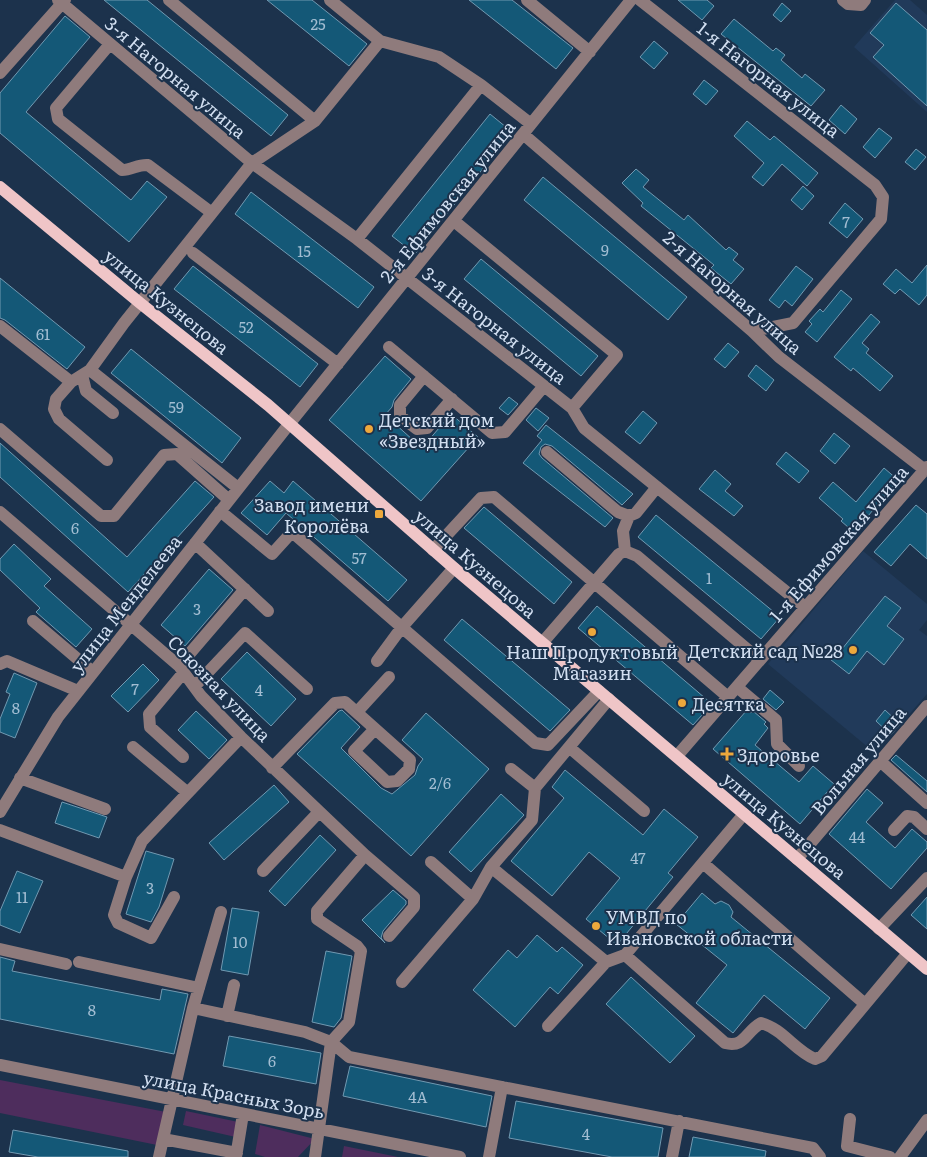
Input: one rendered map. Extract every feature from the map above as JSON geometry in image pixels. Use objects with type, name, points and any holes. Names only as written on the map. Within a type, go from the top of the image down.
[{"type":"main road","name":"улица Кузнецова","points":[[1,189],[290,424],[454,568],[927,969]]},
{"type":"street","points":[[169,0],[315,121]]},
{"type":"street","points":[[107,460],[59,419],[54,409],[56,399],[81,376],[252,163],[315,121],[380,41],[330,0]]},
{"type":"street","points":[[527,0],[590,52]]},
{"type":"street","name":"2-я Ефимовская улица","points":[[290,424],[631,0]]},
{"type":"street","name":"1-я Нагорная улица","points":[[640,0],[875,185],[883,198],[881,219],[793,323],[752,331]]},
{"type":"street","points":[[844,0],[848,4],[861,5],[865,0]]},
{"type":"street","points":[[0,73],[61,1]]},
{"type":"street","name":"3-я Нагорная улица","points":[[61,1],[252,163],[357,239],[572,408],[584,428],[805,607]]},
{"type":"street","name":"2-я Нагорная улица","points":[[380,41],[439,57],[481,86],[779,357],[926,468]]},
{"type":"street","points":[[110,44],[56,108],[58,119],[122,170],[132,170],[141,165],[148,165],[212,213]]},
{"type":"street","points":[[357,239],[481,86]]},
{"type":"street","points":[[454,220],[617,355],[572,408]]},
{"type":"street","points":[[193,253],[338,364]]},
{"type":"street","points":[[0,326],[81,376],[238,488]]},
{"type":"street","points":[[389,347],[492,433],[506,432],[544,386]]},
{"type":"street","points":[[81,376],[86,391],[113,414]]},
{"type":"street","points":[[424,376],[400,405],[400,416],[417,429],[427,428],[452,399]]},
{"type":"street","name":"улица Менделеева","points":[[0,812],[58,717],[290,424]]},
{"type":"street","points":[[0,429],[101,516],[114,516],[164,455],[177,454],[229,500]]},
{"type":"street","points":[[547,452],[618,512],[629,516],[636,514],[657,487]]},
{"type":"street","name":"1-я Ефимовская улица","points":[[676,756],[926,468]]},
{"type":"street","points":[[433,550],[481,498],[494,497],[595,583],[732,692],[776,720],[777,744],[799,766]]},
{"type":"street","points":[[220,511],[272,554],[292,532],[535,743],[548,745],[599,691]]},
{"type":"street","name":"Союзная улица","points":[[1,514],[181,669],[201,696],[272,768],[365,855],[414,897],[414,907],[389,936]]},
{"type":"street","points":[[625,551],[623,531],[629,516]]},
{"type":"street","points":[[195,543],[268,610]]},
{"type":"street","points":[[542,642],[619,554],[625,551],[637,556],[760,660]]},
{"type":"street","points":[[377,661],[402,627],[454,568]]},
{"type":"street","points":[[183,757],[150,727],[149,714],[181,669],[245,589]]},
{"type":"street","points":[[33,621],[93,672]]},
{"type":"street","points":[[195,686],[245,633],[307,689]]},
{"type":"street","points":[[0,664],[7,662],[78,691]]},
{"type":"street","points":[[357,712],[389,677]]},
{"type":"street","points":[[402,982],[473,899],[491,867],[532,820],[535,788],[610,699]]},
{"type":"street","points":[[272,768],[335,702],[345,702],[375,728],[410,760],[409,769],[397,781],[387,782],[354,751],[375,728]]},
{"type":"street","name":"Вольная улица","points":[[797,859],[927,706]]},
{"type":"street","points":[[174,897],[151,938],[118,923],[114,914],[126,877],[142,841],[241,737]]},
{"type":"street","points":[[133,747],[188,793]]},
{"type":"street","points":[[570,748],[644,811]]},
{"type":"street","points":[[880,761],[927,803]]},
{"type":"street","points":[[511,769],[535,788]]},
{"type":"street","points":[[20,778],[105,809]]},
{"type":"street","points":[[263,871],[319,812]]},
{"type":"street","points":[[548,1026],[606,962],[625,955],[744,814]]},
{"type":"street","points":[[894,830],[907,816],[914,817],[927,829]]},
{"type":"street","points":[[0,830],[126,877]]},
{"type":"street","points":[[315,1157],[331,1042],[349,1022],[360,951],[357,946],[317,919],[317,911],[365,855]]},
{"type":"street","points":[[431,862],[473,899]]},
{"type":"street","points":[[703,864],[864,1004]]},
{"type":"street","points":[[491,867],[606,962]]},
{"type":"street","points":[[879,929],[927,878]]},
{"type":"street","points":[[159,1157],[193,1008],[222,912]]},
{"type":"street","points":[[0,949],[199,988]]},
{"type":"street","points":[[625,955],[725,1043],[734,1045],[741,1042],[754,1027],[761,1023],[771,1026],[808,1056],[815,1059],[822,1056],[908,953]]},
{"type":"street","points":[[227,1016],[234,985]]},
{"type":"street","points":[[193,1008],[305,1032],[331,1042],[349,1057],[813,1148],[820,1157]]},
{"type":"street","name":"улица Красных Зорь","points":[[0,1065],[460,1157]]},
{"type":"street","points":[[489,1157],[502,1087]]},
{"type":"street","points":[[163,1140],[237,1155],[243,1114]]},
{"type":"street","points":[[850,1119],[846,1146],[890,1157]]},
{"type":"street","points":[[900,1157],[927,1120]]},
{"type":"street","points":[[672,1157],[679,1121]]},
{"type":"shaded area","points":[[895,0],[910,0],[927,15],[927,112],[854,47]]},
{"type":"shaded area","name":"Детский сад №28","points":[[863,551],[927,604],[927,620],[919,630],[927,636],[927,694],[875,753],[768,664]]},
{"type":"shaded area","points":[[0,1080],[166,1112],[162,1146],[0,1113]]},
{"type":"shaded area","points":[[186,1111],[243,1123],[240,1138],[183,1125]]},
{"type":"shaded area","points":[[260,1125],[315,1139],[298,1157],[265,1157],[255,1154]]},
{"type":"shaded area","points":[[344,1146],[398,1157],[342,1157]]},
{"type":"building","points":[[104,0],[147,0],[288,115],[271,136]]},
{"type":"building","points":[[267,0],[312,0],[367,44],[349,66]]},
{"type":"building","points":[[469,0],[512,0],[573,48],[556,69]]},
{"type":"building","points":[[678,0],[707,0],[714,6],[702,20]]},
{"type":"building","points":[[782,3],[791,11],[781,22],[773,15]]},
{"type":"building","points":[[896,3],[927,30],[927,106],[873,57],[884,45],[870,33]]},
{"type":"building","points":[[65,16],[90,37],[26,112],[131,200],[147,181],[167,197],[129,242],[0,133],[0,93]]},
{"type":"building","points":[[734,19],[773,51],[776,48],[785,55],[781,60],[802,78],[805,74],[825,90],[811,106],[721,34]]},
{"type":"building","points":[[654,41],[668,53],[654,69],[640,57]]},
{"type":"building","points":[[704,80],[718,91],[706,105],[693,94]]},
{"type":"building","points":[[841,105],[857,119],[845,134],[829,120]]},
{"type":"building","points":[[490,114],[512,132],[415,254],[392,236]]},
{"type":"building","points":[[747,121],[770,140],[774,136],[818,173],[807,186],[782,164],[763,186],[752,177],[764,163],[734,136]]},
{"type":"building","points":[[879,128],[892,138],[875,158],[863,147]]},
{"type":"building","points":[[916,149],[926,157],[915,170],[905,162]]},
{"type":"building","points":[[636,169],[649,180],[643,187],[684,220],[688,215],[726,250],[729,247],[738,254],[733,260],[744,269],[731,284],[711,268],[714,265],[641,206],[643,203],[622,183]]},
{"type":"building","points":[[543,177],[687,297],[668,320],[524,200]]},
{"type":"building","points":[[803,186],[814,196],[802,210],[791,200]]},
{"type":"building","points":[[251,192],[374,287],[358,308],[235,214]]},
{"type":"building","points":[[845,203],[863,219],[847,238],[829,223]]},
{"type":"building","points":[[481,259],[598,356],[581,376],[464,279]]},
{"type":"building","points":[[927,265],[927,295],[919,305],[900,289],[895,294],[883,284],[896,269],[912,283]]},
{"type":"building","points":[[193,266],[318,364],[300,387],[174,289]]},
{"type":"building","points":[[796,266],[813,279],[792,306],[785,300],[779,308],[769,300]]},
{"type":"building","points":[[0,278],[85,347],[67,369],[0,318]]},
{"type":"building","points":[[841,290],[852,299],[817,342],[805,332],[812,324],[809,321],[820,309],[823,312]]},
{"type":"building","points":[[871,314],[880,322],[862,343],[869,349],[866,353],[893,376],[880,391],[853,368],[851,371],[834,357]]},
{"type":"building","points":[[728,343],[739,352],[725,368],[714,359]]},
{"type":"building","points":[[131,349],[241,438],[222,463],[111,373]]},
{"type":"building","name":"Детский дом «Звездный»","points":[[385,356],[411,379],[385,415],[422,448],[451,414],[478,437],[421,501],[329,420]]},
{"type":"building","points":[[756,365],[774,380],[766,391],[748,376]]},
{"type":"building","points":[[509,397],[518,404],[508,415],[499,408]]},
{"type":"building","points":[[536,408],[549,418],[538,431],[526,420]]},
{"type":"building","points":[[643,411],[657,423],[640,444],[625,432]]},
{"type":"building","points":[[546,425],[633,494],[622,505],[552,446],[545,444],[541,447],[539,454],[542,458],[613,518],[605,527],[523,463],[542,440],[537,436]]},
{"type":"building","points":[[834,433],[850,446],[835,464],[820,451]]},
{"type":"building","points":[[0,443],[127,557],[195,481],[214,497],[128,592],[0,477]]},
{"type":"building","points":[[786,452],[809,471],[799,483],[776,464]]},
{"type":"building","points":[[884,468],[898,480],[868,516],[870,518],[856,534],[841,521],[843,519],[819,498],[833,482],[856,502]]},
{"type":"building","points":[[715,470],[731,484],[725,491],[743,506],[734,516],[699,489]]},
{"type":"building","points":[[270,481],[284,493],[293,481],[407,580],[388,601],[286,513],[267,535],[241,513]]},
{"type":"building","points":[[916,505],[927,514],[927,559],[910,544],[891,566],[874,552]]},
{"type":"building","points":[[484,507],[572,582],[554,604],[464,528]]},
{"type":"building","points":[[656,515],[780,617],[761,639],[638,537]]},
{"type":"building","points":[[14,544],[51,579],[44,586],[92,629],[76,647],[36,612],[40,608],[0,570],[0,559]]},
{"type":"building","points":[[209,569],[233,590],[185,646],[161,625]]},
{"type":"building","points":[[885,596],[901,608],[887,626],[904,639],[884,665],[867,651],[849,674],[826,656],[836,644],[842,649]]},
{"type":"building","points":[[597,606],[712,704],[693,725],[578,628]]},
{"type":"building","points":[[462,619],[570,710],[550,731],[444,640]]},
{"type":"building","points":[[247,652],[296,699],[271,726],[221,679]]},
{"type":"building","points":[[143,664],[159,680],[128,712],[111,696]]},
{"type":"building","points":[[14,673],[37,683],[15,738],[0,732],[0,719],[10,694],[6,692]]},
{"type":"building","points":[[770,690],[784,702],[776,710],[763,699]]},
{"type":"building","points":[[342,710],[360,727],[341,748],[381,788],[392,794],[415,775],[423,759],[402,740],[426,713],[489,769],[411,856],[297,754]]},
{"type":"building","points":[[747,710],[751,713],[753,711],[766,722],[764,724],[768,728],[755,745],[799,782],[813,766],[834,784],[800,824],[713,749]]},
{"type":"building","points":[[885,710],[900,724],[891,735],[876,721]]},
{"type":"building","points":[[196,711],[227,740],[209,759],[178,730]]},
{"type":"building","points":[[896,755],[927,781],[927,792],[891,760]]},
{"type":"building","points":[[565,770],[643,835],[664,809],[698,837],[668,873],[673,877],[617,945],[586,919],[620,878],[589,852],[552,896],[511,861],[564,798],[552,787]]},
{"type":"building","points":[[274,785],[289,802],[224,860],[209,843]]},
{"type":"building","points":[[867,789],[883,803],[866,822],[895,848],[912,829],[927,842],[927,848],[891,889],[829,834]]},
{"type":"building","points":[[501,794],[524,815],[471,872],[449,852]]},
{"type":"building","points":[[62,802],[107,817],[99,838],[55,823]]},
{"type":"building","points":[[320,835],[336,850],[285,906],[269,891]]},
{"type":"building","points":[[146,851],[174,859],[159,907],[151,922],[126,914]]},
{"type":"building","points":[[17,871],[43,881],[20,933],[0,925],[0,911]]},
{"type":"building","points":[[393,890],[406,901],[406,904],[383,931],[381,938],[385,943],[362,920]]},
{"type":"building","points":[[702,893],[715,904],[721,901],[729,905],[733,912],[731,917],[830,998],[805,1029],[764,995],[733,1033],[696,1003],[727,965],[676,924]]},
{"type":"building","points":[[927,897],[927,929],[911,915]]},
{"type":"building","points":[[232,908],[259,912],[248,975],[221,970]]},
{"type":"building","points":[[537,935],[557,952],[562,947],[583,965],[558,994],[550,987],[515,1027],[473,990],[508,950],[517,958]]},
{"type":"building","points":[[326,951],[352,956],[341,1018],[334,1027],[312,1022]]},
{"type":"building","points":[[0,957],[15,961],[12,971],[160,1000],[162,989],[188,994],[174,1054],[0,1019]]},
{"type":"building","points":[[631,977],[695,1036],[670,1063],[606,1004]]},
{"type":"building","points":[[229,1036],[321,1053],[316,1084],[223,1066]]},
{"type":"building","points":[[350,1066],[492,1096],[486,1127],[343,1096]]},
{"type":"building","points":[[516,1101],[663,1128],[658,1157],[612,1157],[509,1138]]},
{"type":"building","points":[[13,1130],[128,1151],[128,1157],[38,1157],[9,1152]]},
{"type":"building","points":[[693,1137],[766,1151],[765,1157],[689,1157]]},
{"type":"place","name":"Детский дом «Звездный»","points":[[369,429]]},
{"type":"place","name":"Завод имени Королёва","points":[[379,514]]},
{"type":"place","name":"Наш Продуктовый Магазин","points":[[592,632]]},
{"type":"place","name":"Детский сад №28","points":[[853,650]]},
{"type":"place","name":"Десятка","points":[[682,703]]},
{"type":"place","name":"Здоровье","points":[[727,754]]},
{"type":"place","name":"УМВД по Ивановской области","points":[[596,926]]}]
